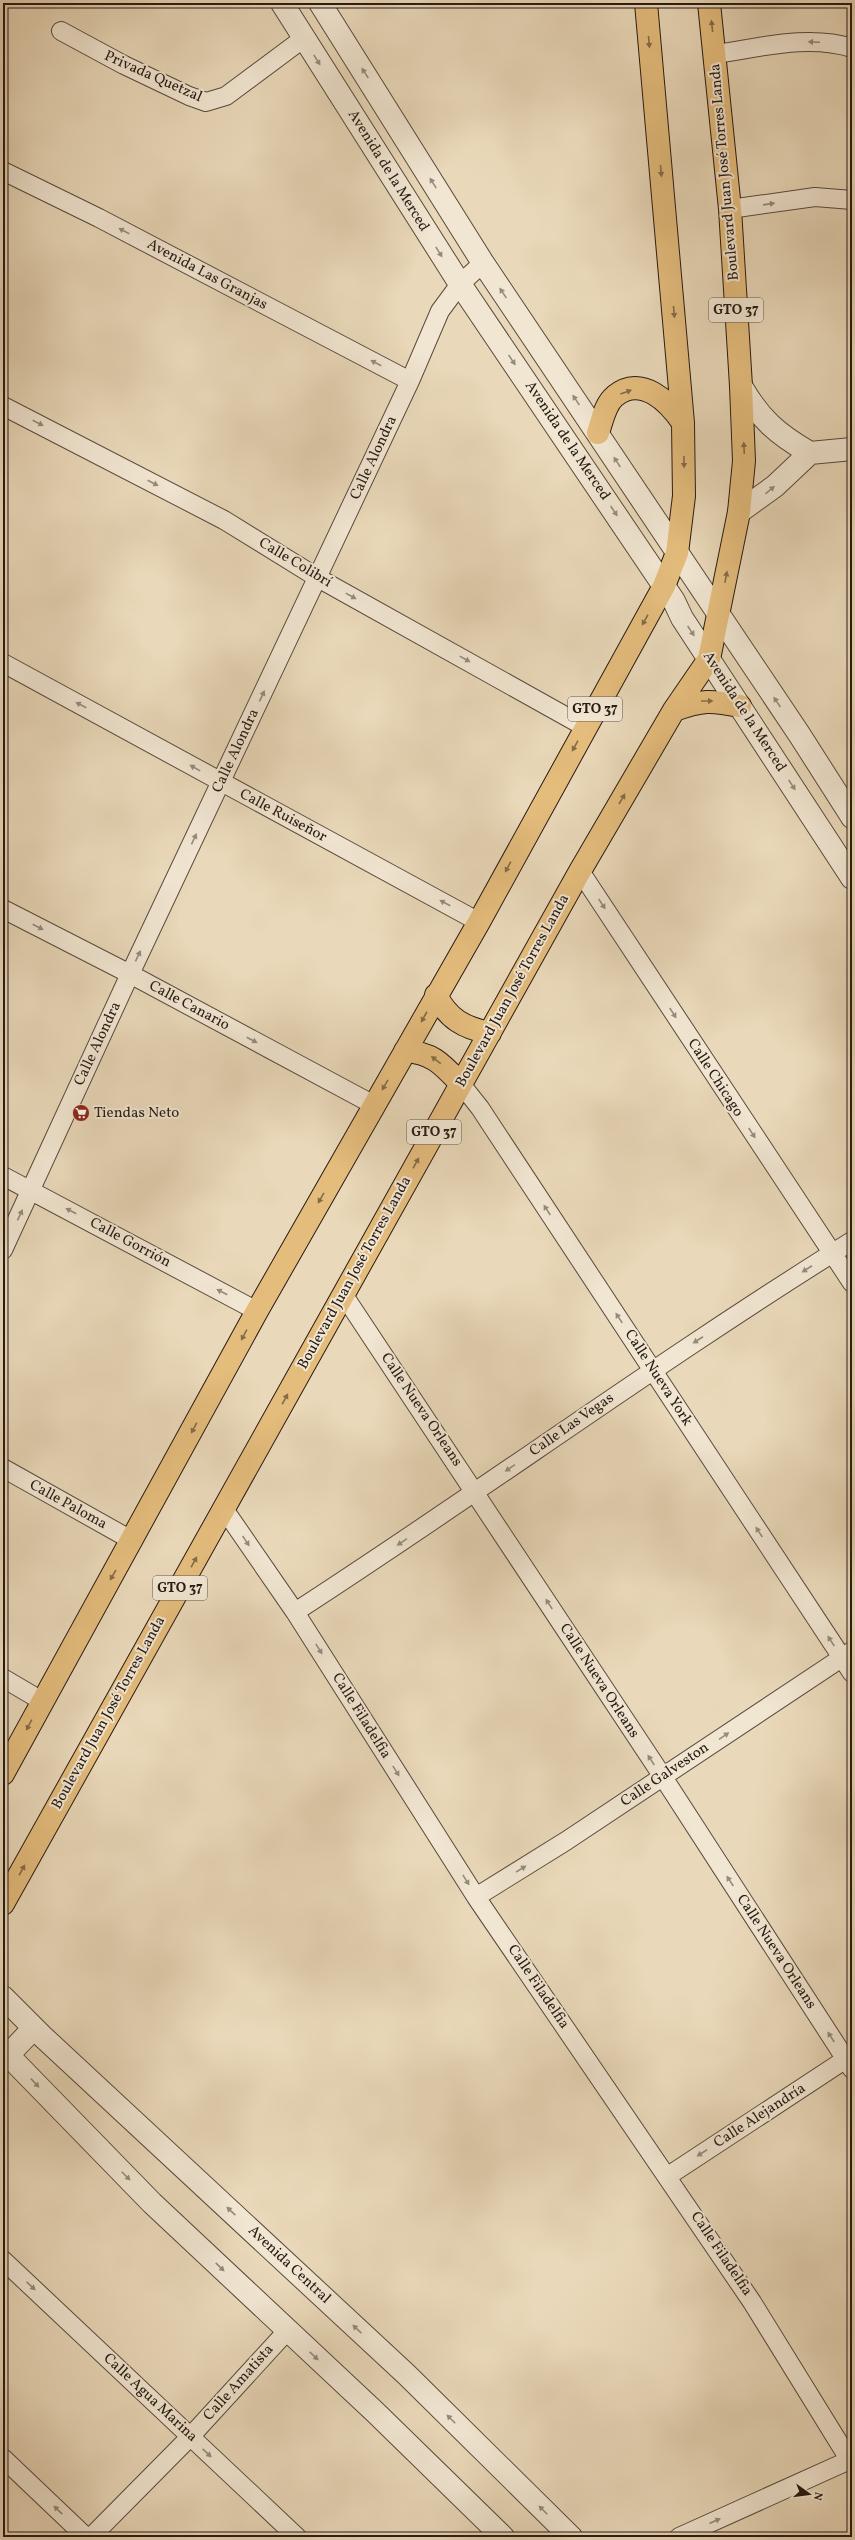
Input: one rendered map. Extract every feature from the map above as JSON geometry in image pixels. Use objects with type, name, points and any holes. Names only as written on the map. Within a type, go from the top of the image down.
[{"type":"main road","name":"GTO 37","points":[[3,1774],[257,1311],[479,922],[585,726],[664,586],[677,553],[684,496],[684,423],[646,3]]},
{"type":"main road","name":"Boulevard Juan José Torres Landa","points":[[3,1904],[580,871],[674,710],[709,659],[739,512],[744,461],[730,209],[709,3]]},
{"type":"main road","points":[[598,433],[605,410],[614,397],[628,389],[654,393],[670,404],[684,423]]},
{"type":"main road","points":[[674,710],[699,701],[710,700],[740,706]]},
{"type":"main road","points":[[436,995],[444,1010],[456,1021],[465,1027],[490,1033]]},
{"type":"main road","points":[[404,1051],[422,1052],[438,1060],[460,1084]]},
{"type":"street","name":"Avenida de la Merced","points":[[282,3],[460,284],[664,586],[709,659],[852,878]]},
{"type":"street","name":"Avenida de la Merced","points":[[320,3],[483,263],[799,734],[852,818]]},
{"type":"street","name":"Privada Quetzal","points":[[61,30],[124,65],[189,96],[206,102],[226,96],[304,38]]},
{"type":"street","points":[[714,54],[808,42],[838,43],[852,48]]},
{"type":"street","name":"Avenida Las Granjas","points":[[3,171],[99,218],[410,381]]},
{"type":"street","points":[[730,209],[816,197],[852,200]]},
{"type":"street","name":"Calle Alondra","points":[[3,1250],[130,974],[410,381],[440,311],[460,284],[483,263]]},
{"type":"street","points":[[740,386],[755,411],[770,427],[810,453]]},
{"type":"street","name":"Calle Colibrí","points":[[3,406],[224,520],[318,578],[585,726]]},
{"type":"street","points":[[739,512],[775,486],[810,453],[852,449]]},
{"type":"street","name":"Calle Ruiseñor","points":[[3,663],[479,922]]},
{"type":"street","name":"Calle Chicago","points":[[580,871],[852,1283]]},
{"type":"street","name":"Calle Canario","points":[[3,909],[130,974],[374,1105]]},
{"type":"street","name":"Calle Nueva York","points":[[460,1084],[485,1115],[653,1369],[847,1654],[852,1673]]},
{"type":"street","name":"Calle Gorrión","points":[[3,1176],[257,1311]]},
{"type":"street","name":"Calle Las Vegas","points":[[295,1612],[475,1492],[653,1369],[852,1241]]},
{"type":"street","name":"Calle Nueva Orleans","points":[[343,1294],[850,2061]]},
{"type":"street","name":"Calle Paloma","points":[[3,1468],[132,1541]]},
{"type":"street","name":"Calle Filadelfia","points":[[224,1509],[295,1612],[476,1897],[668,2176],[752,2302],[851,2462]]},
{"type":"street","name":"Calle Galveston","points":[[476,1897],[663,1777],[847,1654]]},
{"type":"street","points":[[3,1678],[42,1701]]},
{"type":"street","name":"Avenida Central","points":[[3,1997],[34,2028],[407,2375],[571,2537]]},
{"type":"street","points":[[34,2028],[6,2052],[152,2203],[375,2412],[503,2537]]},
{"type":"street","name":"Calle Alejandría","points":[[668,2176],[850,2061]]},
{"type":"street","name":"Calle Agua Marina","points":[[3,2260],[297,2537]]},
{"type":"street","name":"Calle Amatista","points":[[91,2537],[190,2437],[287,2331]]},
{"type":"street","points":[[3,2458],[86,2537]]},
{"type":"street","points":[[679,2537],[851,2462]]},
{"type":"place","name":"Tiendas Neto","points":[[81,1113]]}]
